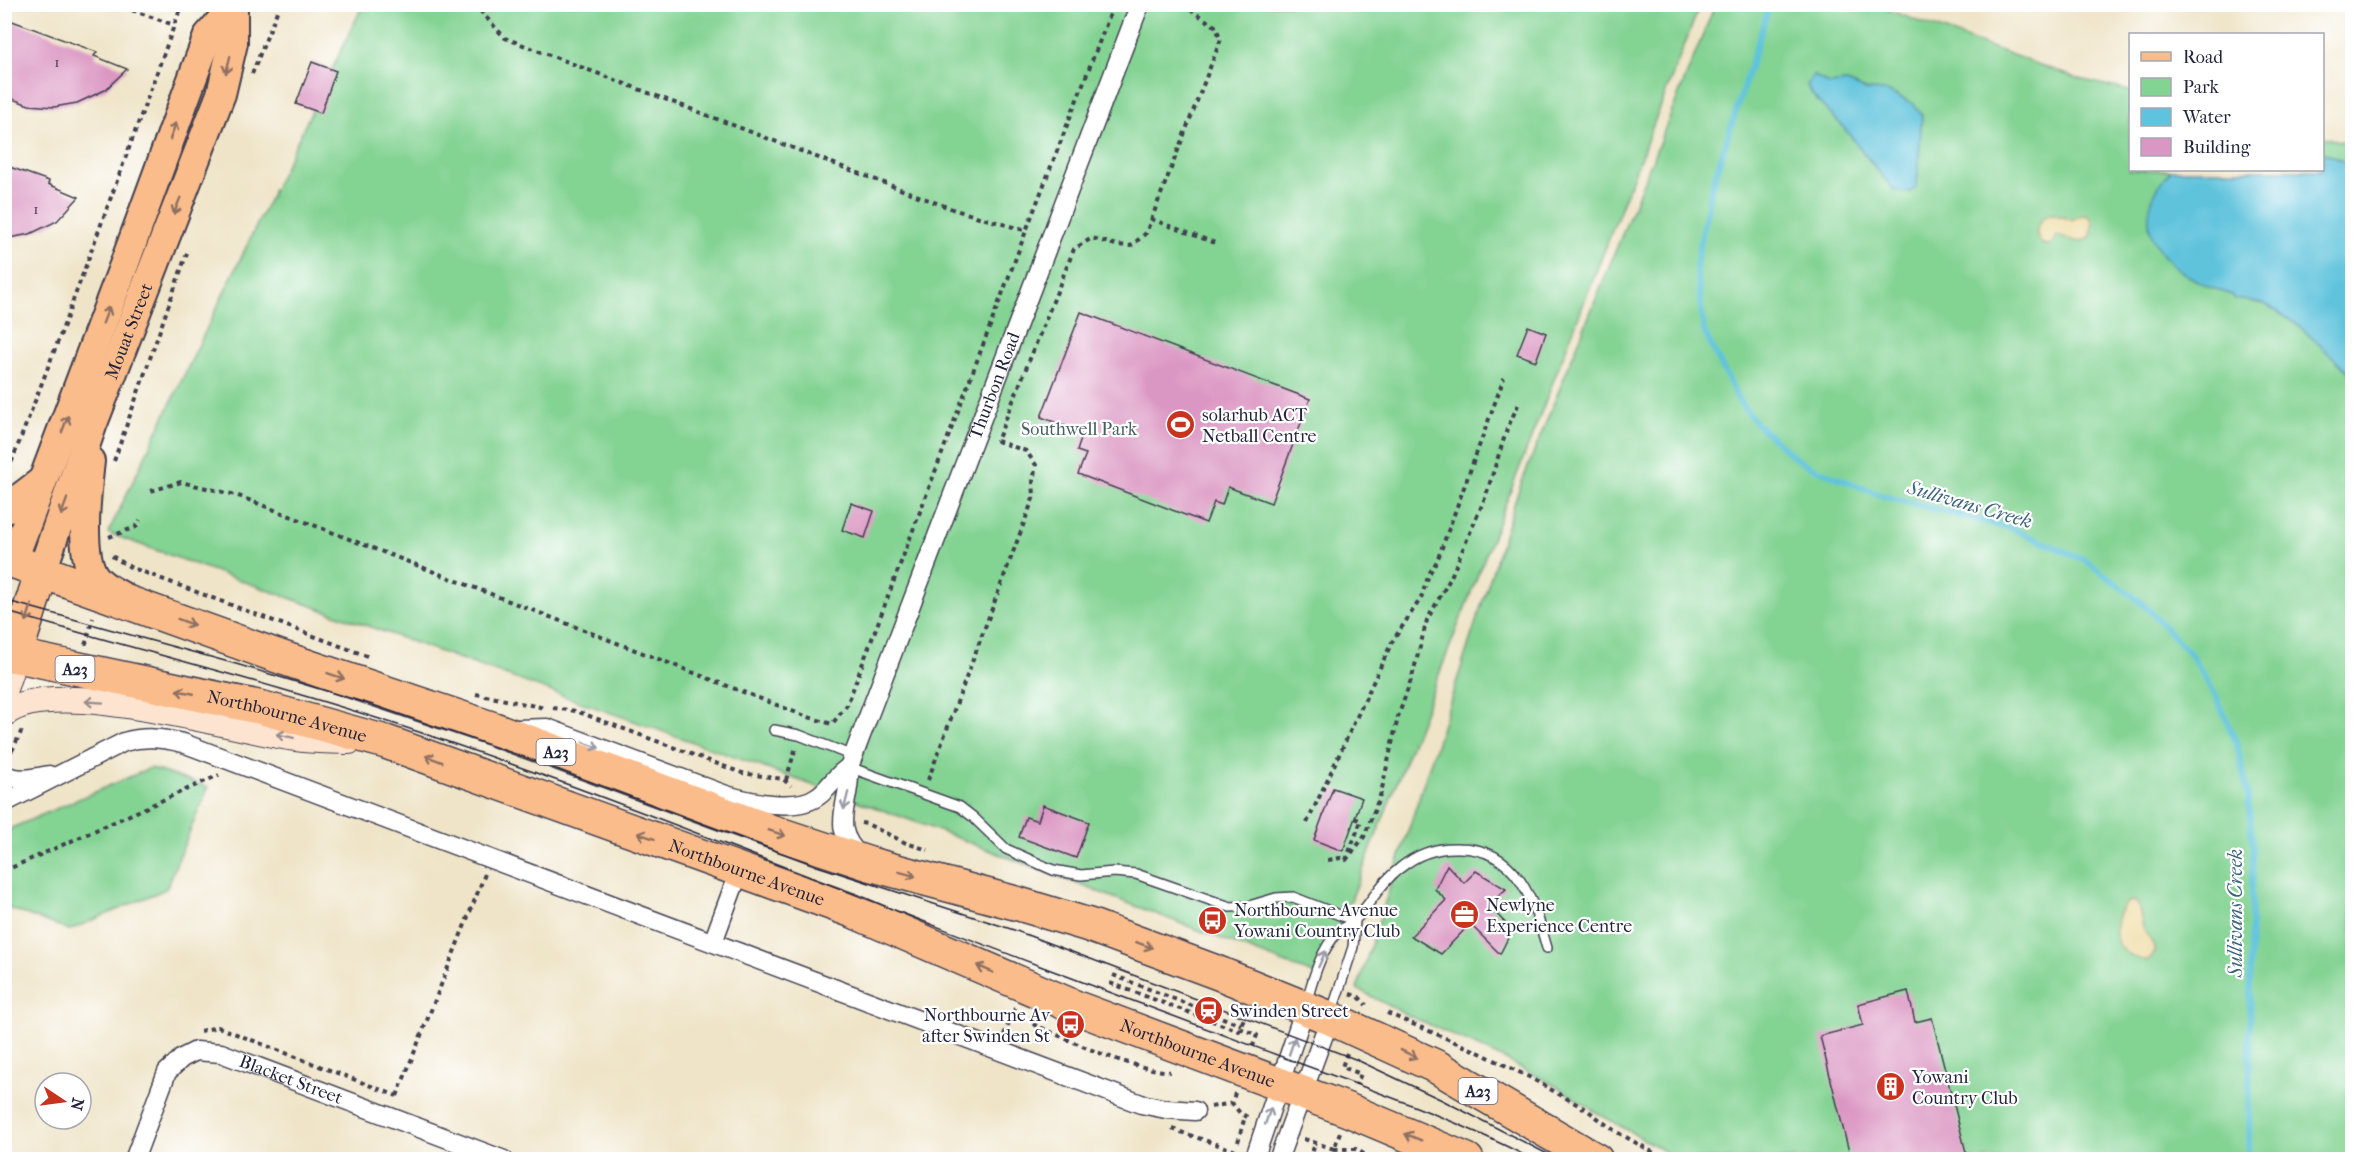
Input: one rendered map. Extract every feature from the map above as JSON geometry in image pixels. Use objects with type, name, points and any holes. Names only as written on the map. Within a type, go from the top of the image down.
[{"type":"highway","name":"A23","points":[[16,568],[132,602],[280,657],[494,729],[772,832],[870,864],[1089,925],[1317,1013],[1437,1067],[1596,1160]]},
{"type":"highway","name":"Mouat Street","points":[[10,654],[16,568]]},
{"type":"highway","name":"Northbourne Avenue","points":[[10,654],[262,708],[386,742],[853,911],[1077,1008],[1291,1089],[1467,1160]]},
{"type":"main road","name":"Mouat Street","points":[[16,568],[92,426],[221,94],[233,43],[231,5]]},
{"type":"main road","name":"Mouat Street","points":[[16,568],[44,479],[208,36],[231,5]]},
{"type":"main road","points":[[92,426],[86,544],[91,568],[100,582],[132,602]]},
{"type":"main road","points":[[4,510],[13,506],[44,479]]},
{"type":"main road","points":[[4,689],[10,654]]},
{"type":"main road","points":[[14,720],[28,702],[116,703],[199,717],[294,738],[386,742]]},
{"type":"street","name":"Thurbon Road","points":[[870,864],[852,848],[843,829],[842,817],[849,788],[850,762],[1140,4]]},
{"type":"street","name":"Thurbon Road","points":[[494,729],[548,728],[741,799],[755,802],[803,803],[817,797],[850,762]]},
{"type":"street","points":[[4,803],[124,742],[153,737],[183,743],[1141,1104],[1195,1111]]},
{"type":"street","points":[[4,774],[20,779],[60,773]]},
{"type":"street","points":[[713,942],[740,869]]},
{"type":"street","points":[[1278,1160],[1291,1089],[1317,1013]]},
{"type":"street","points":[[1254,1160],[1291,1089],[1317,1013]]},
{"type":"street","name":"Blacket Street","points":[[134,1160],[167,1072],[182,1058],[196,1051],[221,1053],[504,1160]]},
{"type":"lane","points":[[774,730],[799,735],[850,762],[960,807],[1006,849],[1053,870],[1081,875],[1120,872],[1139,874],[1230,907],[1249,906],[1276,898],[1298,898],[1355,921]]},
{"type":"lane","points":[[1317,1013],[1317,972],[1329,945],[1342,928],[1355,921],[1388,878],[1411,860],[1432,850],[1469,848],[1499,859],[1512,870],[1531,898],[1547,948]]},
{"type":"lane","points":[[1317,1013],[1353,948],[1355,921]]},
{"type":"path","points":[[115,4],[174,25]]},
{"type":"path","points":[[4,480],[60,336],[182,4]]},
{"type":"path","points":[[248,84],[280,4]]},
{"type":"path","points":[[474,4],[505,39],[955,210],[1026,231]]},
{"type":"path","points":[[151,491],[182,482],[236,495],[806,716],[832,724],[847,705],[1114,4]]},
{"type":"path","points":[[924,793],[1034,496],[1033,481],[1036,465],[1026,451],[997,441],[1074,249],[1092,238],[1116,245],[1131,246],[1146,233],[1221,39],[1215,26],[1182,4]]},
{"type":"path","points":[[1151,219],[1215,243]]},
{"type":"path","points":[[112,467],[191,244]]},
{"type":"path","points":[[1307,823],[1392,642],[1421,598],[1504,378]]},
{"type":"path","points":[[1346,860],[1364,837],[1381,793],[1398,717],[1427,620],[1450,579],[1485,498],[1507,429],[1518,405]]},
{"type":"path","points":[[103,538],[136,527],[140,520]]},
{"type":"path","points":[[108,552],[130,567],[375,659]]},
{"type":"path","points":[[86,643],[94,614]]},
{"type":"path","points":[[472,693],[492,695],[525,705],[576,711],[742,773],[786,780]]},
{"type":"path","points":[[4,767],[14,720]]},
{"type":"path","points":[[4,871],[225,772]]},
{"type":"path","points":[[1346,860],[1362,821],[1355,819]]},
{"type":"path","points":[[1328,860],[1340,858],[1346,860]]},
{"type":"path","points":[[389,1116],[486,870]]},
{"type":"path","points":[[1110,983],[1239,1031],[1240,1026],[1113,975]]},
{"type":"path","points":[[998,1050],[1017,1003]]},
{"type":"path","points":[[1366,1005],[1476,1051],[1529,1077],[1667,1160]]},
{"type":"path","points":[[1032,1009],[1031,1023],[1092,1050],[1151,1070],[1170,1072]]},
{"type":"path","points":[[1227,1089],[1236,1092]]},
{"type":"path","points":[[1236,1151],[1245,1116]]},
{"type":"path","points":[[1310,1160],[1315,1143]]},
{"type":"path","points":[[1334,1149],[1356,1149],[1373,1160]]},
{"type":"green space","name":"Southwell Park","points":[[363,5],[1700,5],[1321,977],[913,821],[108,533]]},
{"type":"green space","name":"Yowani Country Club","points":[[1715,5],[1874,5],[2076,78],[2129,91],[2129,171],[2324,171],[2324,137],[2352,144],[2352,1159],[1678,1159],[1594,1111],[1558,1087],[1357,989],[1519,489]]},
{"type":"green space","points":[[150,768],[208,787],[166,889],[70,930],[5,907],[4,836],[7,830]]},
{"type":"sand","points":[[2053,214],[2072,220],[2081,215],[2091,218],[2090,238],[2080,242],[2057,236],[2050,246],[2041,243],[2037,234],[2038,225],[2048,215]]},
{"type":"sand","points":[[2130,901],[2136,902],[2143,928],[2154,947],[2154,954],[2147,961],[2131,955],[2118,944],[2117,920],[2125,904]]},
{"type":"water","points":[[1813,75],[1829,84],[1847,82],[1866,90],[1887,91],[1914,104],[1922,114],[1917,186],[1910,193],[1894,190],[1844,128],[1814,97],[1807,85]]},
{"type":"water","points":[[2324,152],[2352,166],[2352,375],[2298,325],[2265,304],[2235,299],[2232,295],[2189,276],[2172,264],[2158,249],[2150,232],[2149,213],[2156,192],[2170,171],[2324,171]]},
{"type":"building","points":[[4,18],[97,52],[94,56],[127,69],[105,90],[77,103],[54,107],[29,105],[4,96]]},
{"type":"building","points":[[312,62],[336,71],[321,113],[296,104]]},
{"type":"building","points":[[4,165],[49,181],[48,184],[79,197],[57,221],[30,234],[4,239]]},
{"type":"building","name":"solarhub ACT Netball Centre","points":[[1081,312],[1310,399],[1271,503],[1228,487],[1222,505],[1214,502],[1206,523],[1078,474],[1086,454],[1077,451],[1083,433],[1041,417]]},
{"type":"building","points":[[1528,326],[1546,333],[1536,361],[1517,354]]},
{"type":"building","points":[[851,503],[874,511],[865,538],[842,530]]},
{"type":"building","points":[[1333,788],[1362,798],[1343,851],[1314,840]]},
{"type":"building","points":[[1043,805],[1089,822],[1076,858],[1019,837],[1026,817],[1038,821]]},
{"type":"building","name":"Newlyne Experience Centre","points":[[1447,865],[1464,883],[1476,871],[1506,889],[1488,905],[1512,930],[1500,954],[1470,924],[1441,954],[1411,936],[1446,900],[1435,889]]},
{"type":"building","name":"Yowani Country Club","points":[[1908,991],[1915,1022],[1932,1018],[1968,1160],[1851,1160],[1820,1036],[1863,1025],[1858,1004]]},
{"type":"waterway","name":"Sullivans Creek","points":[[1770,4],[1712,186],[1696,264],[1704,331],[1739,401],[1756,423],[1795,458],[1811,467],[1883,496],[2010,528],[2085,560],[2142,603],[2192,656],[2216,696],[2237,744],[2248,796],[2253,852],[2249,1160]]},
{"type":"tram line","points":[[4,600],[236,664],[373,705],[527,758],[817,866],[1014,930],[1355,1059],[1442,1100],[1559,1160]]},
{"type":"tram line","points":[[4,611],[311,698],[492,757],[1411,1105],[1534,1160]]},
{"type":"place","name":"solarhub ACT Netball Centre","points":[[1181,425]]},
{"type":"place","name":"Newlyne Experience Centre","points":[[1465,915]]},
{"type":"place","name":"Northbourne Avenue Yowani Country Club","points":[[1213,920]]},
{"type":"place","name":"Swinden Street","points":[[1209,1011]]},
{"type":"place","name":"Northbourne Av after Swinden St","points":[[1071,1025]]},
{"type":"place","name":"Yowani Country Club","points":[[1891,1087]]}]
